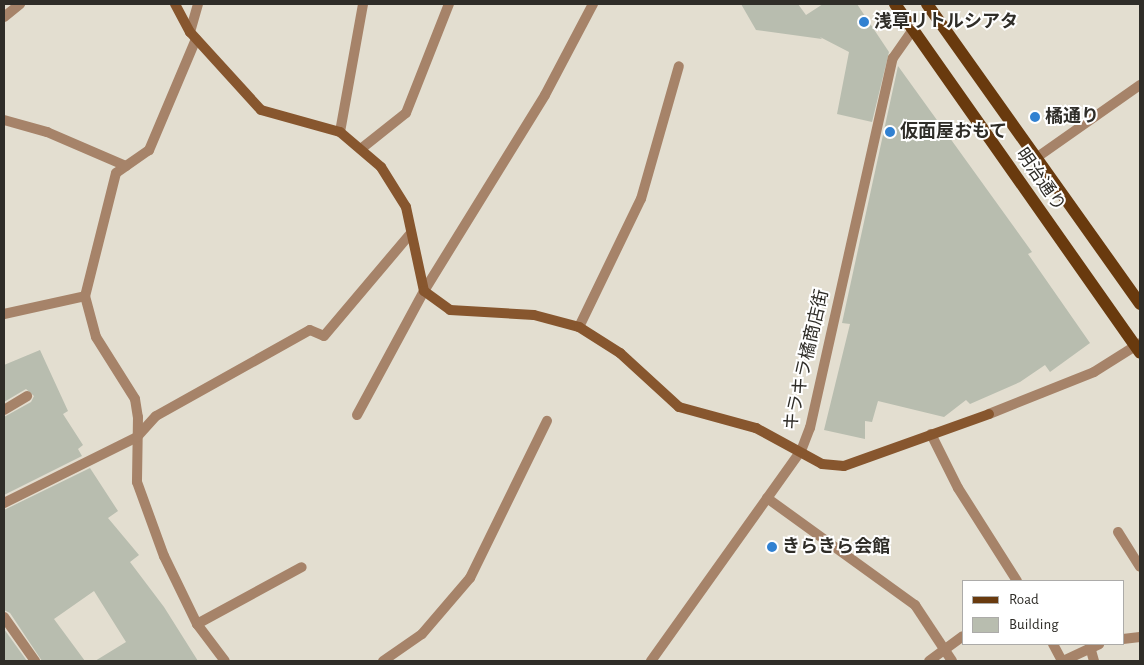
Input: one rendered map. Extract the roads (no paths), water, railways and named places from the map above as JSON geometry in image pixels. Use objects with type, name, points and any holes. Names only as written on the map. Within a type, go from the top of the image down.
[{"type":"main road","name":"明治通り","points":[[895,4],[1139,347]]},
{"type":"main road","name":"明治通り","points":[[927,4],[1140,304]]},
{"type":"street","points":[[4,17],[20,4]]},
{"type":"street","points":[[175,4],[193,36],[261,110],[340,132],[362,148],[381,167],[406,206],[424,291],[450,310],[534,314],[579,327],[620,353],[654,388],[679,407],[756,428],[822,464],[844,466],[989,414],[1094,372],[1139,347]]},
{"type":"street","points":[[198,4],[193,36],[149,150],[116,173],[86,296],[96,337],[135,399],[137,482],[164,556],[197,624],[225,661]]},
{"type":"street","points":[[340,132],[363,4]]},
{"type":"street","points":[[362,148],[406,113],[449,4]]},
{"type":"street","points":[[357,416],[424,291],[545,95],[593,4]]},
{"type":"street","name":"キラキラ橘商店街","points":[[651,661],[801,451],[812,418],[893,58],[913,29]]},
{"type":"street","points":[[579,327],[641,199],[679,66]]},
{"type":"street","points":[[1036,158],[1140,85]]},
{"type":"street","points":[[4,120],[47,132],[126,166]]},
{"type":"street","points":[[4,503],[137,437],[156,416],[310,330],[324,336],[412,233]]},
{"type":"street","points":[[4,314],[86,296]]},
{"type":"street","points":[[4,410],[27,396]]},
{"type":"street","points":[[383,661],[422,634],[470,578],[547,421]]},
{"type":"street","points":[[931,434],[958,488],[1016,580]]},
{"type":"street","points":[[767,498],[915,605],[952,661]]},
{"type":"street","points":[[1118,532],[1140,567]]},
{"type":"street","points":[[197,624],[302,567]]},
{"type":"street","points":[[4,617],[35,661]]},
{"type":"street","points":[[929,661],[944,648],[962,637]]},
{"type":"street","points":[[1124,639],[1140,637]]},
{"type":"street","points":[[1054,645],[1063,661],[1095,645]]},
{"type":"street","points":[[1094,661],[1095,645]]},
{"type":"place","name":"浅草リトルシアタ","points":[[864,22]]},
{"type":"place","name":"橘通り","points":[[1035,117]]},
{"type":"place","name":"仮面屋おもて","points":[[890,132]]},
{"type":"place","name":"きらきら会館","points":[[772,547]]}]
